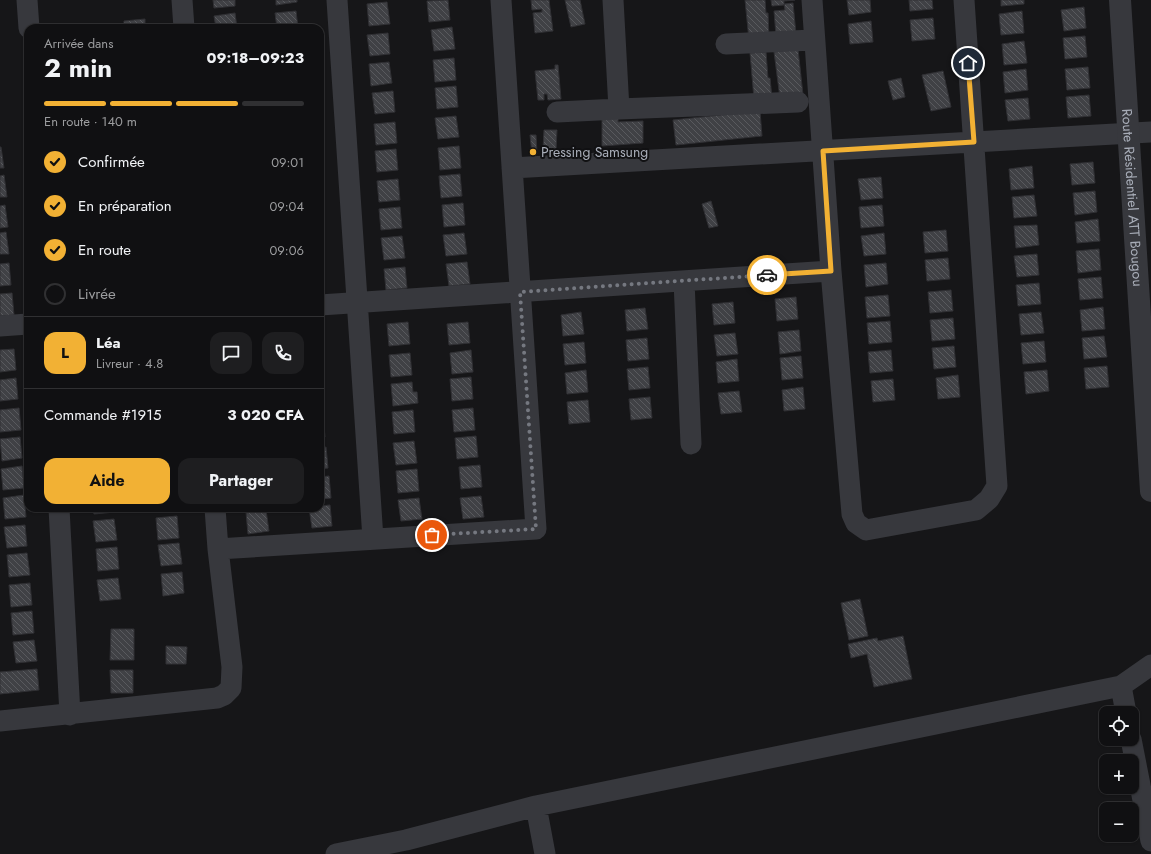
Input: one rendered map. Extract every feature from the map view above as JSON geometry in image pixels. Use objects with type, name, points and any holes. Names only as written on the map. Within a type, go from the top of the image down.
[{"type":"street","points":[[27,0],[29,24]]},
{"type":"street","points":[[182,0],[184,24]]},
{"type":"street","points":[[338,0],[373,539]]},
{"type":"street","points":[[218,549],[536,529],[501,0]]},
{"type":"street","points":[[613,0],[619,109]]},
{"type":"street","points":[[812,0],[831,271],[852,514],[856,523],[866,530],[976,510],[989,499],[997,486],[964,0]]},
{"type":"street","name":"Route Résidentiel ATT Bougou","points":[[1120,0],[1151,491]]},
{"type":"street","points":[[726,44],[814,40]]},
{"type":"street","points":[[557,112],[798,102]]},
{"type":"street","points":[[512,168],[1151,132]]},
{"type":"street","points":[[324,305],[831,271]]},
{"type":"street","points":[[684,280],[691,444]]},
{"type":"street","points":[[0,326],[24,324]]},
{"type":"street","points":[[58,512],[70,715]]},
{"type":"street","points":[[0,721],[70,715],[217,698],[224,695],[231,688],[232,667],[218,549],[215,512]]},
{"type":"street","points":[[336,854],[406,840],[536,806],[1121,686],[1151,665]]},
{"type":"street","points":[[1121,686],[1125,706]]},
{"type":"street","points":[[1132,746],[1151,841]]},
{"type":"street","points":[[536,806],[545,854]]},
{"type":"building","points":[[213,0],[235,0],[235,6],[214,8]]},
{"type":"building","points":[[276,0],[297,0],[297,2],[276,5]]},
{"type":"building","points":[[448,0],[450,20],[429,22],[427,1]]},
{"type":"building","points":[[531,0],[549,0],[553,31],[535,33],[533,13],[542,12],[542,9],[532,10]]},
{"type":"building","points":[[565,0],[580,0],[585,24],[571,27]]},
{"type":"building","points":[[745,0],[765,0],[766,13],[768,13],[769,38],[749,40]]},
{"type":"building","points":[[771,0],[795,0],[784,1],[784,5],[772,6]]},
{"type":"building","points":[[847,0],[870,0],[871,12],[849,15]]},
{"type":"building","points":[[909,0],[932,0],[933,9],[910,11]]},
{"type":"building","points":[[1001,0],[1024,0],[1024,4],[1001,6]]},
{"type":"building","points":[[387,2],[390,24],[369,26],[367,4]]},
{"type":"building","points":[[793,3],[796,34],[776,36],[774,11],[785,10],[784,4]]},
{"type":"building","points":[[1084,7],[1086,28],[1064,31],[1061,10]]},
{"type":"building","points":[[296,11],[298,24],[276,24],[275,13]]},
{"type":"building","points":[[1022,11],[1024,33],[1001,35],[999,14]]},
{"type":"building","points":[[235,13],[236,24],[215,24],[214,16]]},
{"type":"building","points":[[933,18],[935,39],[912,41],[910,20]]},
{"type":"building","points":[[145,19],[145,24],[124,24],[124,21]]},
{"type":"building","points":[[871,21],[873,42],[850,44],[848,24]]},
{"type":"building","points":[[452,27],[455,49],[434,51],[431,30]]},
{"type":"building","points":[[388,33],[390,54],[370,56],[367,35]]},
{"type":"building","points":[[1085,36],[1087,57],[1065,59],[1063,38]]},
{"type":"building","points":[[1024,41],[1027,63],[1004,65],[1002,44]]},
{"type":"building","points":[[798,49],[803,95],[780,98],[774,52]]},
{"type":"building","points":[[766,52],[768,78],[770,78],[772,98],[754,99],[750,53]]},
{"type":"building","points":[[454,58],[456,80],[435,82],[433,60]]},
{"type":"building","points":[[389,62],[392,83],[371,86],[369,64]]},
{"type":"building","points":[[555,65],[558,65],[561,99],[548,100],[547,94],[544,94],[544,100],[538,100],[535,71],[555,69]]},
{"type":"building","points":[[1088,67],[1090,88],[1067,90],[1065,69]]},
{"type":"building","points":[[1026,69],[1028,90],[1005,93],[1003,72]]},
{"type":"building","points":[[943,71],[951,107],[931,111],[922,75]]},
{"type":"building","points":[[901,78],[905,97],[893,100],[888,81]]},
{"type":"building","points":[[456,86],[458,107],[437,109],[435,88]]},
{"type":"building","points":[[393,91],[395,112],[375,114],[372,93]]},
{"type":"building","points":[[1089,95],[1091,116],[1068,118],[1066,97]]},
{"type":"building","points":[[1028,98],[1030,119],[1008,121],[1005,100]]},
{"type":"building","points":[[760,111],[762,136],[676,145],[673,120]]},
{"type":"building","points":[[618,114],[618,122],[643,121],[643,143],[602,146],[602,115]]},
{"type":"building","points":[[456,116],[459,137],[438,139],[435,118]]},
{"type":"building","points":[[395,122],[397,143],[376,145],[374,124]]},
{"type":"building","points":[[544,130],[557,130],[556,150],[543,149]]},
{"type":"building","points":[[530,135],[536,135],[537,154],[532,154]]},
{"type":"building","points":[[459,146],[461,168],[440,170],[438,148]]},
{"type":"building","points":[[1,147],[4,168],[0,168]]},
{"type":"building","points":[[396,149],[398,170],[377,172],[375,151]]},
{"type":"building","points":[[1093,162],[1095,183],[1072,185],[1070,164]]},
{"type":"building","points":[[1032,166],[1034,188],[1011,190],[1009,169]]},
{"type":"building","points":[[460,174],[462,196],[441,198],[439,176]]},
{"type":"building","points":[[4,175],[7,197],[0,197],[0,176]]},
{"type":"building","points":[[881,177],[883,198],[861,200],[858,179]]},
{"type":"building","points":[[398,179],[400,200],[379,202],[377,181]]},
{"type":"building","points":[[1095,191],[1097,212],[1075,215],[1073,193]]},
{"type":"building","points":[[1034,195],[1037,216],[1014,218],[1012,197]]},
{"type":"building","points":[[711,201],[718,226],[709,228],[702,204]]},
{"type":"building","points":[[463,203],[465,225],[444,227],[442,205]]},
{"type":"building","points":[[5,205],[8,227],[0,228],[0,206]]},
{"type":"building","points":[[882,205],[884,226],[861,228],[859,207]]},
{"type":"building","points":[[400,207],[402,228],[381,230],[379,209]]},
{"type":"building","points":[[1098,219],[1100,241],[1077,243],[1075,222]]},
{"type":"building","points":[[1037,225],[1039,245],[1016,248],[1014,226]]},
{"type":"building","points":[[946,230],[948,251],[925,253],[923,232]]},
{"type":"building","points":[[6,232],[9,254],[0,254],[0,233]]},
{"type":"building","points":[[464,233],[467,254],[446,256],[443,235]]},
{"type":"building","points":[[884,233],[886,254],[864,256],[861,236]]},
{"type":"building","points":[[402,236],[405,258],[384,260],[381,238]]},
{"type":"building","points":[[1099,249],[1101,270],[1078,273],[1076,251]]},
{"type":"building","points":[[1037,254],[1039,275],[1017,277],[1014,256]]},
{"type":"building","points":[[948,258],[950,279],[927,281],[925,260]]},
{"type":"building","points":[[467,262],[470,284],[449,286],[446,264]]},
{"type":"building","points":[[9,263],[11,285],[0,286],[0,264]]},
{"type":"building","points":[[886,263],[888,284],[866,287],[864,265]]},
{"type":"building","points":[[405,267],[407,288],[386,290],[384,269]]},
{"type":"building","points":[[1101,277],[1103,298],[1080,300],[1078,279]]},
{"type":"building","points":[[1039,283],[1041,304],[1018,306],[1016,285]]},
{"type":"building","points":[[951,290],[953,311],[930,313],[928,292]]},
{"type":"building","points":[[12,293],[14,315],[0,316],[0,294]]},
{"type":"building","points":[[888,295],[890,316],[867,318],[865,297]]},
{"type":"building","points":[[796,297],[798,319],[777,321],[775,299]]},
{"type":"building","points":[[733,302],[735,323],[714,325],[712,304]]},
{"type":"building","points":[[1103,307],[1105,329],[1082,331],[1080,310]]},
{"type":"building","points":[[645,308],[648,329],[627,331],[625,310]]},
{"type":"building","points":[[581,312],[584,334],[563,336],[561,315]]},
{"type":"building","points":[[1041,312],[1044,333],[1021,335],[1019,314]]},
{"type":"building","points":[[953,318],[955,339],[932,341],[930,320]]},
{"type":"building","points":[[890,321],[892,342],[869,344],[867,323]]},
{"type":"building","points":[[408,322],[410,344],[389,346],[387,324]]},
{"type":"building","points":[[468,322],[470,343],[449,345],[447,324]]},
{"type":"building","points":[[799,330],[801,351],[780,354],[778,332]]},
{"type":"building","points":[[735,333],[738,354],[717,356],[714,335]]},
{"type":"building","points":[[1104,336],[1107,357],[1084,359],[1082,338]]},
{"type":"building","points":[[647,338],[649,359],[628,361],[626,340]]},
{"type":"building","points":[[1044,341],[1046,362],[1023,364],[1021,343]]},
{"type":"building","points":[[584,342],[586,363],[565,365],[563,344]]},
{"type":"building","points":[[954,346],[956,367],[934,369],[932,348]]},
{"type":"building","points":[[14,349],[16,370],[0,372],[0,350]]},
{"type":"building","points":[[471,350],[473,372],[452,374],[450,353]]},
{"type":"building","points":[[891,350],[893,371],[870,373],[868,352]]},
{"type":"building","points":[[410,353],[412,375],[391,377],[389,355]]},
{"type":"building","points":[[801,356],[803,378],[782,380],[780,358]]},
{"type":"building","points":[[737,359],[739,381],[718,383],[716,362]]},
{"type":"building","points":[[1107,366],[1109,387],[1086,389],[1084,368]]},
{"type":"building","points":[[648,367],[650,388],[629,390],[627,369]]},
{"type":"building","points":[[586,370],[588,392],[567,394],[565,373]]},
{"type":"building","points":[[1047,370],[1049,391],[1026,394],[1024,372]]},
{"type":"building","points":[[958,375],[960,397],[938,399],[936,378]]},
{"type":"building","points":[[471,377],[473,399],[452,401],[450,379]]},
{"type":"building","points":[[16,378],[18,399],[0,401],[0,380]]},
{"type":"building","points":[[893,379],[895,400],[873,402],[871,381]]},
{"type":"building","points":[[412,382],[413,392],[417,392],[418,403],[393,406],[391,384]]},
{"type":"building","points":[[803,387],[805,409],[784,411],[782,390]]},
{"type":"building","points":[[739,391],[742,412],[721,414],[718,393]]},
{"type":"building","points":[[650,397],[652,418],[631,420],[629,399]]},
{"type":"building","points":[[588,400],[590,422],[569,424],[567,402]]},
{"type":"building","points":[[19,408],[21,430],[0,432],[0,410]]},
{"type":"building","points":[[473,408],[475,430],[454,432],[452,410]]},
{"type":"building","points":[[413,410],[415,432],[394,434],[392,412]]},
{"type":"building","points":[[476,436],[478,457],[457,459],[455,438]]},
{"type":"building","points":[[20,437],[22,458],[2,461],[0,439]]},
{"type":"building","points":[[414,441],[417,463],[396,465],[393,443]]},
{"type":"building","points":[[324,447],[326,447],[328,468],[324,468]]},
{"type":"building","points":[[480,465],[482,487],[461,489],[459,467]]},
{"type":"building","points":[[22,466],[24,488],[3,490],[1,469]]},
{"type":"building","points":[[417,469],[419,491],[398,493],[396,471]]},
{"type":"building","points":[[329,476],[331,498],[324,499],[324,477]]},
{"type":"building","points":[[24,495],[24,512],[26,512],[26,517],[5,519],[3,498]]},
{"type":"building","points":[[481,496],[484,517],[463,519],[460,498]]},
{"type":"building","points":[[419,498],[422,519],[401,521],[398,500]]},
{"type":"building","points":[[330,505],[332,526],[312,528],[310,512],[324,512],[324,506]]},
{"type":"building","points":[[94,512],[115,512],[94,514]]},
{"type":"building","points":[[246,512],[266,512],[269,531],[248,534]]},
{"type":"building","points":[[177,516],[179,538],[158,540],[156,518]]},
{"type":"building","points":[[114,519],[117,540],[96,542],[93,521]]},
{"type":"building","points":[[25,525],[27,546],[7,548],[4,527]]},
{"type":"building","points":[[179,543],[182,564],[161,566],[158,545]]},
{"type":"building","points":[[117,547],[119,569],[98,571],[96,549]]},
{"type":"building","points":[[27,553],[30,575],[9,577],[7,555]]},
{"type":"building","points":[[182,572],[184,593],[163,596],[161,574]]},
{"type":"building","points":[[118,578],[121,599],[100,601],[97,580]]},
{"type":"building","points":[[30,583],[32,605],[11,607],[9,585]]},
{"type":"building","points":[[860,599],[868,636],[849,640],[841,603]]},
{"type":"building","points":[[32,611],[34,633],[13,635],[11,613]]},
{"type":"building","points":[[111,629],[134,629],[134,660],[110,660]]},
{"type":"building","points":[[903,636],[912,679],[874,687],[867,654],[851,658],[848,644],[877,638],[878,641]]},
{"type":"building","points":[[34,640],[37,661],[16,663],[13,642]]},
{"type":"building","points":[[166,646],[187,647],[186,664],[166,664]]},
{"type":"building","points":[[37,669],[39,690],[0,694],[0,672]]},
{"type":"building","points":[[110,670],[133,670],[133,693],[111,693]]},
{"type":"way so far","points":[[432,535],[536,529],[520,292],[767,275]]},
{"type":"place","name":"Pressing Samsung","points":[[533,152]]},
{"type":"route","points":[[767,275],[831,271],[823,151],[974,142],[968,63]]}]
